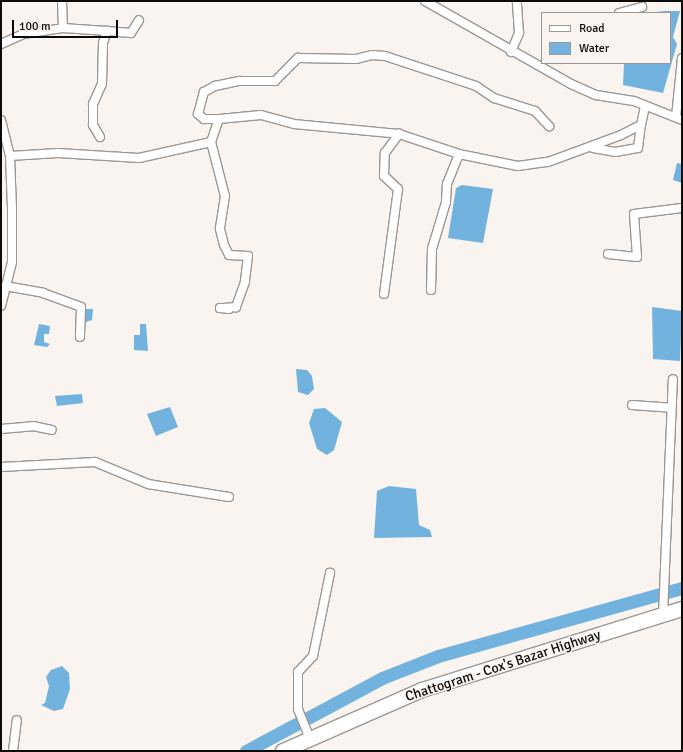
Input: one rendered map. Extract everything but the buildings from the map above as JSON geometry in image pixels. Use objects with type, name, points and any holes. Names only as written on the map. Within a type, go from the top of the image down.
[{"type":"highway","name":"Chattogram - Cox's Bazar Highway","points":[[283,751],[308,734],[422,690],[682,609]]},
{"type":"street","points":[[62,1],[62,28]]},
{"type":"street","points":[[425,1],[511,52],[596,95],[610,95],[679,118],[682,58]]},
{"type":"street","points":[[511,52],[520,33],[517,1]]},
{"type":"street","points":[[623,12],[642,7]]},
{"type":"street","points":[[1,44],[24,34],[62,28],[131,33],[139,20]]},
{"type":"street","points":[[100,137],[93,125],[93,104],[102,84],[103,43],[107,31]]},
{"type":"street","points":[[549,126],[535,111],[494,98],[476,86],[385,56],[372,55],[356,59],[298,58],[275,81],[238,81],[215,86],[204,92],[198,114],[204,119],[261,115],[294,124],[399,134],[459,154],[518,166],[548,162],[591,148],[641,125]]},
{"type":"street","points":[[591,148],[615,152],[638,148],[645,106]]},
{"type":"street","points":[[220,119],[211,142],[225,196],[220,230],[224,245],[229,255],[248,256],[245,282],[236,307],[220,308],[229,309]]},
{"type":"street","points":[[1,120],[10,156],[5,180],[12,262],[1,306]]},
{"type":"street","points":[[384,294],[398,189],[384,176],[386,153],[399,134]]},
{"type":"street","points":[[10,156],[58,153],[139,158],[211,142]]},
{"type":"street","points":[[431,290],[432,249],[446,202],[446,184],[459,154]]},
{"type":"street","points":[[608,254],[637,257],[634,214],[682,208]]},
{"type":"street","points":[[5,286],[43,293],[81,307],[80,337]]},
{"type":"street","points":[[663,615],[673,378]]},
{"type":"street","points":[[632,405],[671,408]]},
{"type":"street","points":[[1,429],[33,426],[52,430]]},
{"type":"street","points":[[1,467],[95,462],[148,484],[229,497]]},
{"type":"street","points":[[308,734],[301,716],[298,672],[314,654],[330,573]]},
{"type":"street","points":[[13,751],[16,720]]},
{"type":"water","points":[[680,11],[673,37],[677,44],[663,93],[623,85],[624,64],[671,64],[671,12],[656,12]]},
{"type":"water","points":[[677,163],[682,164],[682,183],[673,180]]},
{"type":"water","points":[[462,185],[493,189],[483,243],[448,238],[456,188]]},
{"type":"water","points":[[652,307],[682,311],[680,361],[653,359]]},
{"type":"water","points":[[84,309],[93,309],[92,320],[83,323]]},
{"type":"water","points":[[39,324],[50,326],[49,334],[44,334],[44,342],[50,344],[47,347],[34,345]]},
{"type":"water","points":[[140,324],[146,324],[148,351],[134,350],[134,335],[140,335]]},
{"type":"water","points":[[296,369],[307,370],[312,376],[314,389],[308,395],[298,392]]},
{"type":"water","points":[[82,394],[83,403],[57,406],[55,396]]},
{"type":"water","points":[[170,407],[178,427],[156,436],[147,414]]},
{"type":"water","points":[[325,408],[342,422],[334,450],[327,455],[317,449],[309,423],[314,409]]},
{"type":"water","points":[[389,486],[416,489],[419,525],[430,530],[432,537],[374,538],[377,491]]},
{"type":"water","points":[[62,666],[69,673],[70,689],[63,709],[54,711],[41,705],[45,703],[49,686],[46,677],[51,670]]},
{"type":"waterway","points":[[246,751],[382,678],[438,656],[682,588]]}]
